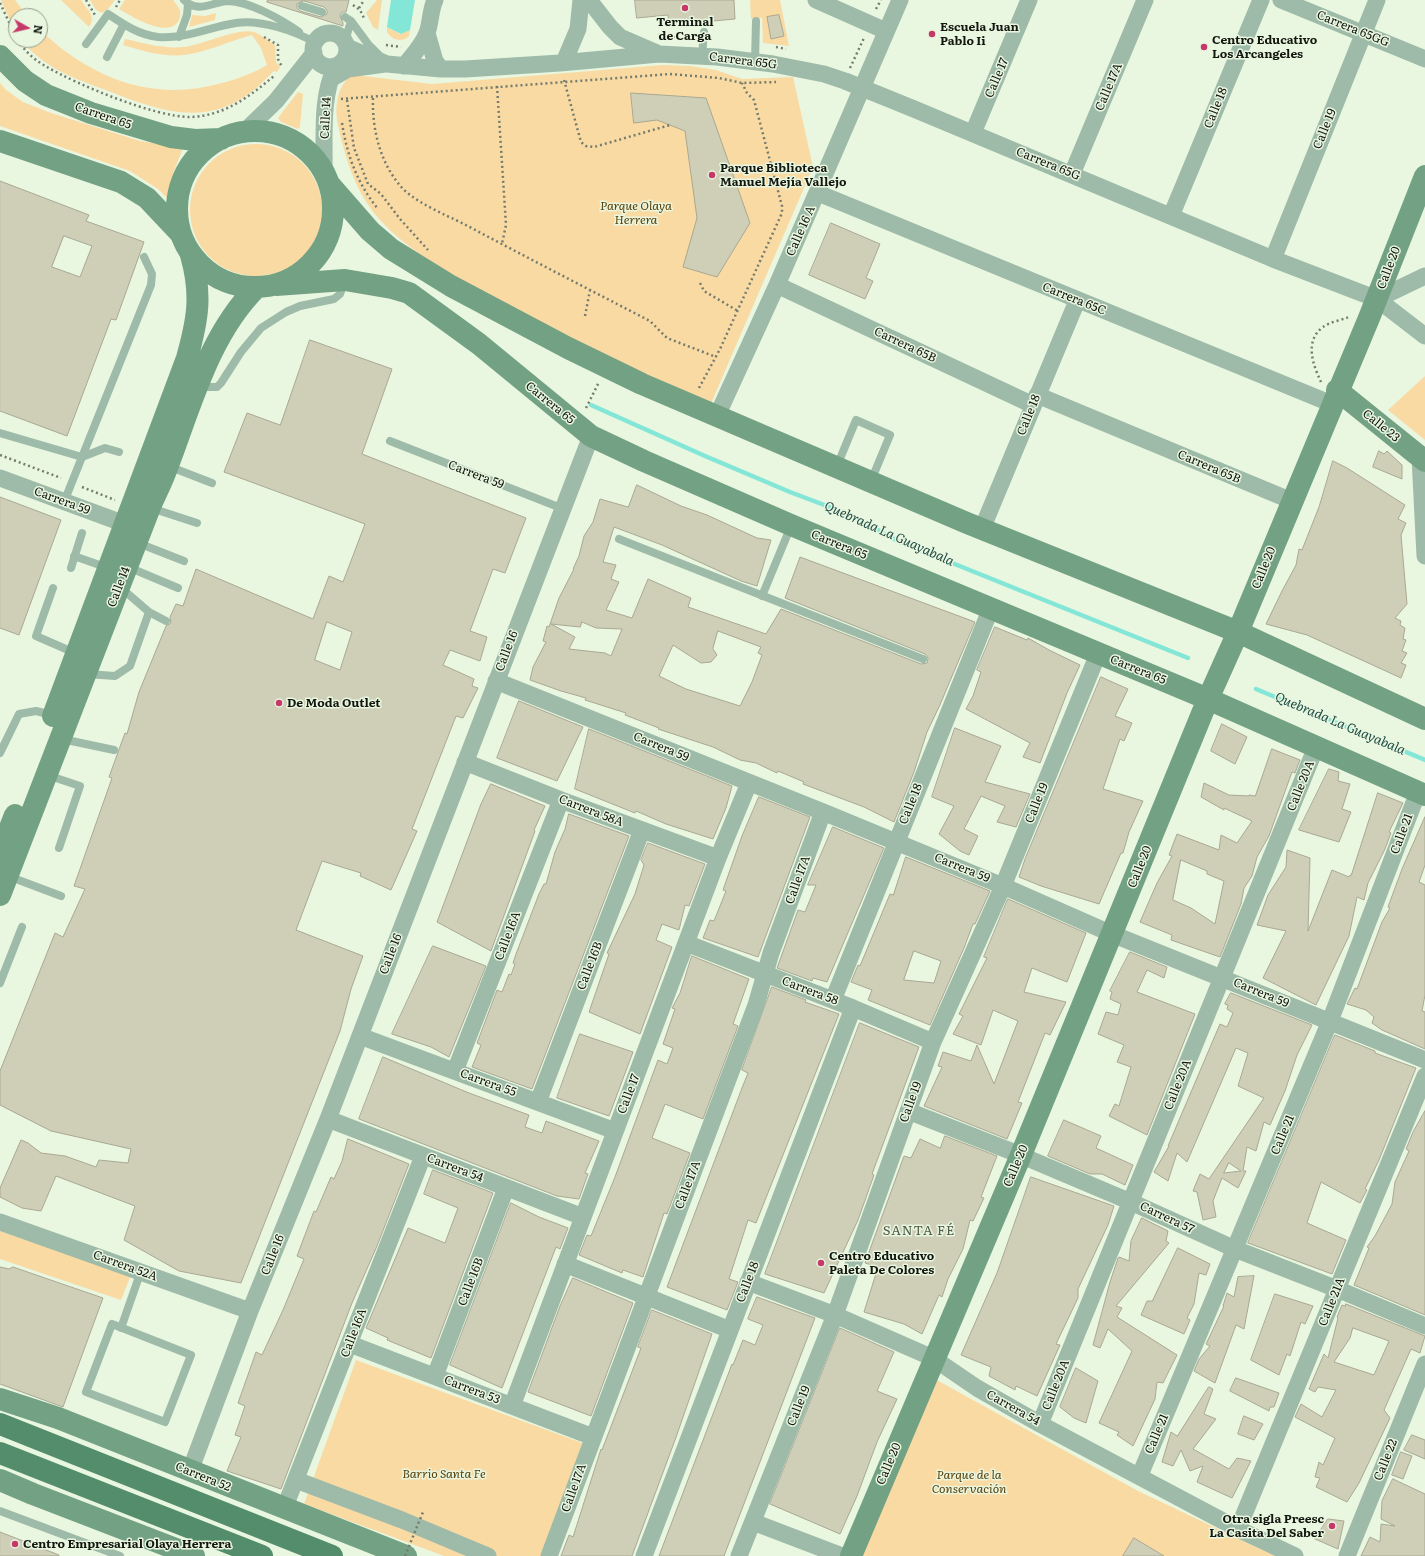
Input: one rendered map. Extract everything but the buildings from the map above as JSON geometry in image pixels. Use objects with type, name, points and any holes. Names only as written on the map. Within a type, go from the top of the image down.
[{"type":"main road","points":[[0,1424],[332,1556]]},
{"type":"main road","points":[[0,1453],[262,1556]]},
{"type":"street","points":[[333,73],[348,69],[395,65],[418,49],[427,33],[432,7],[435,0]]},
{"type":"street","points":[[562,63],[578,28],[581,0]]},
{"type":"street","name":"Carrera 65G","points":[[589,0],[610,27],[620,37],[659,54]]},
{"type":"street","points":[[816,0],[886,31]]},
{"type":"street","name":"Calle 16 A","points":[[717,416],[818,193],[900,0]]},
{"type":"street","name":"Calle 17","points":[[973,133],[1029,0]]},
{"type":"street","name":"Calle 17A","points":[[1072,174],[1145,0]]},
{"type":"street","name":"Calle 18","points":[[1171,216],[1261,0]]},
{"type":"street","name":"Carrera 65GG","points":[[1281,0],[1425,58]]},
{"type":"street","name":"Calle 19","points":[[1274,259],[1377,0]]},
{"type":"street","points":[[427,33],[435,61],[441,69]]},
{"type":"street","points":[[244,132],[276,101],[311,44],[323,35],[335,34],[346,44],[345,58],[333,73]]},
{"type":"street","points":[[311,44],[316,59],[333,73]]},
{"type":"street","name":"Carrera 65G","points":[[346,44],[395,65],[441,69],[465,70],[659,54],[702,56],[799,68],[845,81],[1274,259],[1377,299],[1425,336]]},
{"type":"street","name":"Carrera 65","points":[[0,56],[25,81],[46,95],[92,113],[171,137],[195,140],[221,139]]},
{"type":"street","name":"Calle 14","points":[[327,178],[326,103],[333,73]]},
{"type":"street","points":[[191,255],[181,234],[178,216],[178,197],[184,179],[193,163],[206,149],[221,139],[244,132],[269,133],[281,136],[298,144],[313,156],[327,178],[370,231],[391,249],[445,282],[568,348],[642,384],[870,482],[982,529],[1238,632],[1425,719]]},
{"type":"street","points":[[0,141],[120,182],[147,198],[181,234]]},
{"type":"street","name":"Calle 20","points":[[851,1556],[933,1358],[1021,1155],[1208,699],[1238,632],[1292,501],[1331,393],[1377,299],[1425,176]]},
{"type":"street","points":[[266,286],[295,277],[312,264],[324,246],[332,226],[333,212],[333,205],[327,178]]},
{"type":"street","name":"Carrera 65C","points":[[818,193],[1077,300],[1331,393]]},
{"type":"street","name":"Calle 14","points":[[4,886],[85,674],[118,574],[125,524],[193,338],[198,299],[198,278],[191,255]]},
{"type":"street","name":"Carrera 65","points":[[191,255],[212,275],[225,282],[239,286],[266,286],[345,280],[392,288],[409,294],[480,344],[591,436],[644,461],[791,525],[1208,699],[1422,794]]},
{"type":"street","points":[[1377,299],[1425,276]]},
{"type":"street","name":"Carrera 65B","points":[[777,285],[1035,400],[1292,501]]},
{"type":"street","name":"Calle 14","points":[[0,853],[76,653],[136,543],[168,466],[180,429],[217,343],[239,306],[266,286]]},
{"type":"street","name":"Calle 18","points":[[982,529],[1077,300]]},
{"type":"street","name":"Calle 23","points":[[1331,393],[1423,459]]},
{"type":"street","name":"Calle 16","points":[[190,1471],[250,1311],[360,1036],[561,508],[591,436]]},
{"type":"street","points":[[1423,459],[1425,556]]},
{"type":"street","name":"Carrera 59","points":[[0,478],[125,524]]},
{"type":"street","name":"Calle 18","points":[[834,1000],[991,608]]},
{"type":"street","name":"Calle 19","points":[[739,1556],[835,1314],[933,1042],[1004,886],[1098,654]]},
{"type":"street","name":"Carrera 59","points":[[496,681],[823,812],[1004,886],[1112,934],[1425,1060]]},
{"type":"street","name":"Calle 20A","points":[[1040,1424],[1316,747]]},
{"type":"street","name":"Carrera 58A","points":[[465,762],[718,858]]},
{"type":"street","name":"Calle 17","points":[[512,1406],[718,858],[749,783]]},
{"type":"street","name":"Calle 21","points":[[1140,1475],[1330,1021],[1422,794]]},
{"type":"street","name":"Calle 16A","points":[[455,1071],[562,800]]},
{"type":"street","name":"Calle 17A","points":[[549,1556],[756,1005],[771,953],[823,812]]},
{"type":"street","name":"Calle 16B","points":[[538,1102],[642,830]]},
{"type":"street","name":"Carrera 58","points":[[686,943],[834,1000],[933,1042]]},
{"type":"street","name":"Calle 18","points":[[644,1556],[853,1008]]},
{"type":"street","name":"Carrera 55","points":[[360,1036],[616,1131]]},
{"type":"street","name":"Calle 21A","points":[[1238,1529],[1425,1076]]},
{"type":"street","name":"Carrera 57","points":[[908,1111],[1021,1155],[1131,1202],[1235,1249],[1337,1289],[1425,1326]]},
{"type":"street","name":"Carrera 54","points":[[328,1119],[583,1217]]},
{"type":"street","name":"Calle 16A","points":[[284,1509],[424,1156]]},
{"type":"street","name":"Calle 16B","points":[[436,1376],[506,1188]]},
{"type":"street","name":"Carrera 52A","points":[[0,1222],[250,1311]]},
{"type":"street","points":[[565,1264],[730,1330]]},
{"type":"street","name":"Carrera 54","points":[[748,1282],[835,1314],[933,1358],[977,1388],[1040,1424],[1140,1475],[1238,1529],[1295,1556]]},
{"type":"street","name":"Carrera 53","points":[[350,1344],[593,1437]]},
{"type":"street","name":"Calle 22","points":[[1346,1556],[1425,1364]]},
{"type":"street","name":"Carrera 52","points":[[0,1399],[58,1418],[405,1556]]},
{"type":"street","points":[[0,1480],[194,1556]]},
{"type":"street","points":[[296,1480],[402,1520],[488,1556]]},
{"type":"street","points":[[752,1522],[842,1556]]},
{"type":"lane","points":[[179,37],[187,15],[186,2],[200,8],[233,1],[275,16],[311,44]]},
{"type":"lane","points":[[302,6],[322,12]]},
{"type":"lane","points":[[86,44],[108,14],[140,32],[156,36],[179,37],[235,23],[250,22],[311,44]]},
{"type":"lane","points":[[346,44],[348,19],[368,44],[395,65]]},
{"type":"lane","points":[[755,62],[756,22]]},
{"type":"lane","points":[[107,56],[124,24]]},
{"type":"lane","points":[[702,56],[704,32]]},
{"type":"lane","points":[[64,502],[151,285],[152,274],[144,257]]},
{"type":"lane","points":[[198,387],[216,387],[221,383],[241,352],[261,328],[286,312],[300,306],[334,299],[340,294],[345,280]]},
{"type":"lane","points":[[837,467],[856,420],[890,435],[870,482]]},
{"type":"lane","points":[[0,432],[82,457],[104,448],[119,452]]},
{"type":"lane","name":"Carrera 59","points":[[390,441],[561,508]]},
{"type":"lane","points":[[168,466],[212,483]]},
{"type":"lane","points":[[150,508],[198,523]]},
{"type":"lane","points":[[762,596],[791,525]]},
{"type":"lane","points":[[70,568],[82,533]]},
{"type":"lane","points":[[619,539],[923,660]]},
{"type":"lane","points":[[136,543],[184,561]]},
{"type":"lane","points":[[74,556],[118,574],[178,588]]},
{"type":"lane","points":[[118,574],[149,612],[166,621]]},
{"type":"lane","points":[[52,588],[36,636],[76,653]]},
{"type":"lane","points":[[85,674],[97,676],[116,676],[130,666],[149,612]]},
{"type":"lane","points":[[0,753],[19,714],[36,711],[53,715]]},
{"type":"lane","points":[[60,738],[114,750]]},
{"type":"lane","points":[[46,775],[80,786],[59,848]]},
{"type":"lane","points":[[4,886],[61,896]]},
{"type":"lane","points":[[0,983],[22,927]]},
{"type":"lane","points":[[122,1328],[141,1272]]},
{"type":"lane","points":[[112,1324],[122,1328],[191,1355],[165,1422],[86,1392],[112,1324]]},
{"type":"lane","points":[[0,1511],[120,1556]]},
{"type":"path","points":[[86,0],[101,24]]},
{"type":"path","points":[[359,8],[364,0]]},
{"type":"path","points":[[845,81],[881,0]]},
{"type":"path","points":[[0,3],[8,20]]},
{"type":"path","points":[[353,5],[359,8],[365,19]]},
{"type":"path","points":[[379,44],[407,48]]},
{"type":"path","points":[[25,48],[34,58],[47,67],[94,90],[155,112],[190,117],[216,112],[234,106],[245,100],[278,73]]},
{"type":"path","points":[[562,63],[564,81],[582,142],[586,146],[594,147],[670,125]]},
{"type":"path","points":[[280,70],[282,66]]},
{"type":"path","points":[[340,105],[340,99],[373,98],[497,86],[670,74],[698,76],[742,83],[778,82]]},
{"type":"path","points":[[697,392],[738,311],[782,213],[782,206],[754,100],[747,93],[742,83]]},
{"type":"path","points":[[497,86],[506,225],[502,244]]},
{"type":"path","points":[[373,98],[373,114],[378,142],[383,156],[398,183],[412,196],[650,321],[667,338],[716,357]]},
{"type":"path","points":[[346,100],[354,148],[368,184],[380,194],[428,250]]},
{"type":"path","points":[[341,117],[348,151],[357,179],[380,212]]},
{"type":"path","points":[[414,242],[434,254]]},
{"type":"path","points":[[700,283],[704,291],[738,311]]},
{"type":"path","points":[[585,316],[590,290]]},
{"type":"path","points":[[1331,393],[1312,364],[1311,349],[1316,334],[1324,326],[1352,316]]},
{"type":"path","points":[[405,1556],[423,1512]]},
{"type":"green space","points":[[1,0],[15,0],[21,8],[8,8],[8,16]]},
{"type":"green space","points":[[61,0],[81,0],[92,16],[89,27]]},
{"type":"green space","points":[[90,0],[115,0],[107,10],[102,13],[96,10]]},
{"type":"green space","points":[[125,0],[173,0],[179,9],[179,20],[174,26],[167,28],[150,25],[119,9]]},
{"type":"green space","points":[[377,0],[382,0],[378,30],[373,27],[366,13]]},
{"type":"green space","points":[[750,0],[780,0],[789,46],[763,43],[762,18],[751,19]]},
{"type":"green space","points":[[216,13],[215,20],[189,27],[192,15],[205,16]]},
{"type":"green space","points":[[387,27],[400,34],[410,30],[409,36],[400,40],[394,39],[387,32]]},
{"type":"green space","points":[[247,31],[263,36],[275,45],[276,62],[280,67],[277,72],[274,71],[251,93],[229,105],[211,111],[193,113],[175,112],[139,102],[69,76],[48,64],[28,48],[48,48],[48,37],[80,61],[102,73],[124,82],[147,88],[171,90],[196,88],[234,80],[267,65],[261,48],[252,35],[184,55],[153,53],[123,45],[125,39],[146,44],[183,47],[230,34]]},
{"type":"green space","name":"Parque Olaya Herrera","points":[[663,65],[690,66],[716,70],[742,79],[793,77],[813,167],[709,408],[502,302],[447,271],[420,254],[396,236],[374,213],[361,193],[347,160],[337,119],[336,111],[340,90],[348,79],[354,75],[432,84]]},
{"type":"green space","points":[[0,83],[6,90],[23,102],[51,113],[140,141],[183,148],[174,171],[168,199],[158,189],[130,171],[0,126]]},
{"type":"green space","points":[[298,92],[303,94],[300,127],[298,129],[281,122],[278,118]]},
{"type":"green space","points":[[256,144],[281,149],[293,155],[307,168],[317,185],[322,210],[317,235],[311,247],[298,261],[281,271],[256,276],[231,271],[219,265],[205,252],[195,235],[190,210],[195,185],[201,173],[214,159],[231,149]]},
{"type":"green space","points":[[1425,376],[1425,440],[1388,410]]},
{"type":"green space","points":[[0,1231],[131,1275],[121,1300],[0,1259]]},
{"type":"green space","name":"Barrio Santa Fe","points":[[356,1360],[585,1444],[544,1556],[444,1556],[304,1504]]},
{"type":"green space","name":"Parque de la Conservación","points":[[933,1378],[1138,1491],[1275,1556],[859,1556]]},
{"type":"water","points":[[391,0],[415,0],[410,30],[401,34],[387,27]]},
{"type":"waterway","name":"Quebrada La Guayabala","points":[[591,405],[705,456],[790,492],[848,514],[900,542],[1188,658]]},
{"type":"waterway","name":"Quebrada La Guayabala","points":[[1256,689],[1425,760]]},
{"type":"place","name":"Terminal de Carga","points":[[685,8]]},
{"type":"place","name":"Escuela Juan Pablo Ii","points":[[932,34]]},
{"type":"place","name":"Centro Educativo Los Arcangeles","points":[[1204,47]]},
{"type":"place","name":"Parque Biblioteca Manuel Mejía Vallejo","points":[[712,175]]},
{"type":"place","name":"De Moda Outlet","points":[[279,703]]},
{"type":"place","name":"Centro Educativo Paleta De Colores","points":[[821,1263]]},
{"type":"place","name":"Otra sigla Preesc La Casita Del Saber","points":[[1332,1526]]},
{"type":"place","name":"Centro Empresarial Olaya Herrera","points":[[15,1544]]},
{"type":"district","name":"SANTA FÉ","points":[[919,1231]]}]
